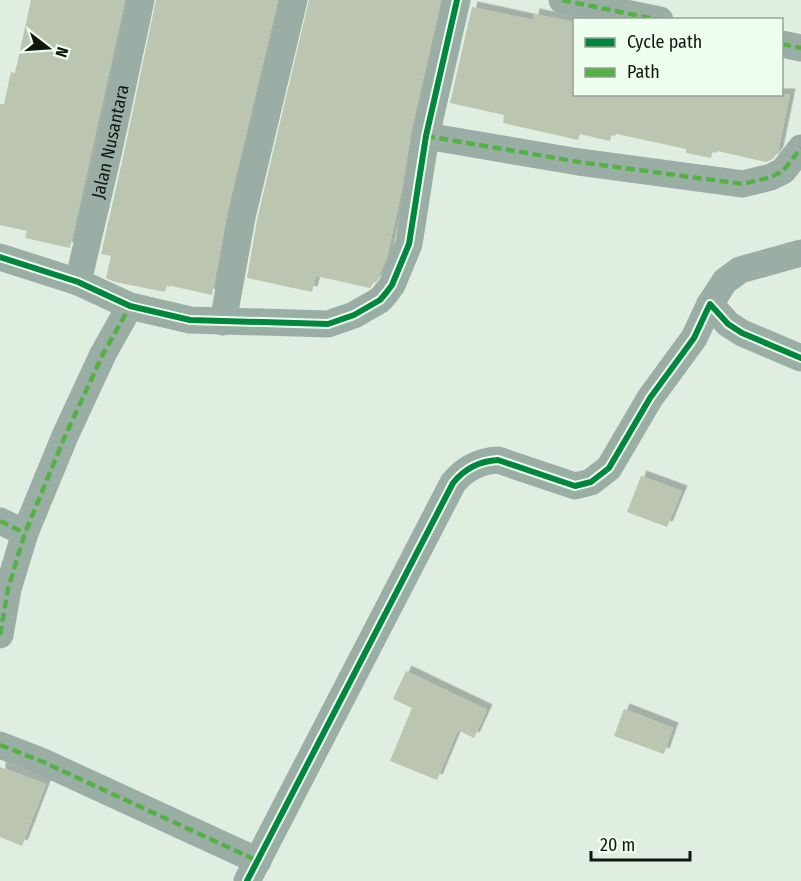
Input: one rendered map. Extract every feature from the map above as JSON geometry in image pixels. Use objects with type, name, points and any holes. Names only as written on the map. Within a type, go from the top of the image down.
[{"type":"street","name":"Jalan Nusantara","points":[[78,282],[141,0]]},
{"type":"street","points":[[223,322],[242,217],[294,0]]},
{"type":"street","points":[[0,257],[78,282],[130,306],[190,320],[328,324],[354,315],[380,300],[392,285],[409,244],[426,136],[457,0]]},
{"type":"street","points":[[562,0],[650,18]]},
{"type":"street","points":[[783,44],[801,48]]},
{"type":"street","points":[[426,136],[579,162],[744,184],[771,177],[783,171],[801,148]]},
{"type":"street","points":[[0,745],[252,871],[460,473],[486,461],[498,460],[575,486],[596,479],[609,468],[650,398],[694,338],[710,304],[726,281],[740,270],[801,253]]},
{"type":"street","points":[[710,304],[728,324],[742,333],[801,358]]},
{"type":"street","points":[[0,635],[8,589],[25,533],[70,426],[130,306]]},
{"type":"street","points":[[0,521],[25,533]]},
{"type":"building","points":[[31,0],[125,0],[70,248],[25,238],[27,231],[0,225],[0,104],[4,104],[11,72],[15,73]]},
{"type":"building","points":[[156,0],[278,0],[227,213],[212,295],[167,285],[165,292],[115,282],[106,278],[111,256],[101,254]]},
{"type":"building","points":[[309,0],[441,0],[411,132],[402,189],[387,257],[370,288],[316,276],[312,292],[247,278],[257,220]]},
{"type":"building","points":[[472,7],[533,20],[534,14],[573,22],[573,96],[783,96],[783,94],[790,94],[778,152],[773,159],[766,162],[713,150],[711,158],[686,153],[686,149],[612,133],[610,141],[580,134],[578,140],[503,123],[504,115],[450,103]]},
{"type":"building","points":[[641,476],[682,491],[667,527],[627,512]]},
{"type":"building","points":[[406,671],[487,710],[474,738],[458,730],[437,780],[390,761],[412,708],[393,699]]},
{"type":"building","points":[[624,709],[673,728],[664,754],[614,736]]},
{"type":"building","points":[[0,767],[46,784],[22,846],[0,837]]},
{"type":"marked path","points":[[562,0],[650,18]]},
{"type":"marked path","points":[[783,44],[801,48]]},
{"type":"marked path","points":[[426,136],[579,162],[743,184],[771,177],[783,171],[801,148]]},
{"type":"marked path","points":[[0,635],[8,589],[25,533],[65,436],[103,354],[130,306]]},
{"type":"marked path","points":[[0,521],[25,533]]},
{"type":"marked path","points":[[0,745],[41,761],[258,861]]},
{"type":"cycle path","points":[[0,257],[78,282],[130,306],[190,320],[328,324],[354,315],[380,300],[386,293],[392,285],[409,244],[426,136],[457,0]]},
{"type":"cycle path","points":[[247,881],[453,483],[463,473],[473,466],[498,460],[575,486],[591,482],[609,468],[650,398],[694,338],[710,304],[728,324],[742,333],[801,358]]}]
